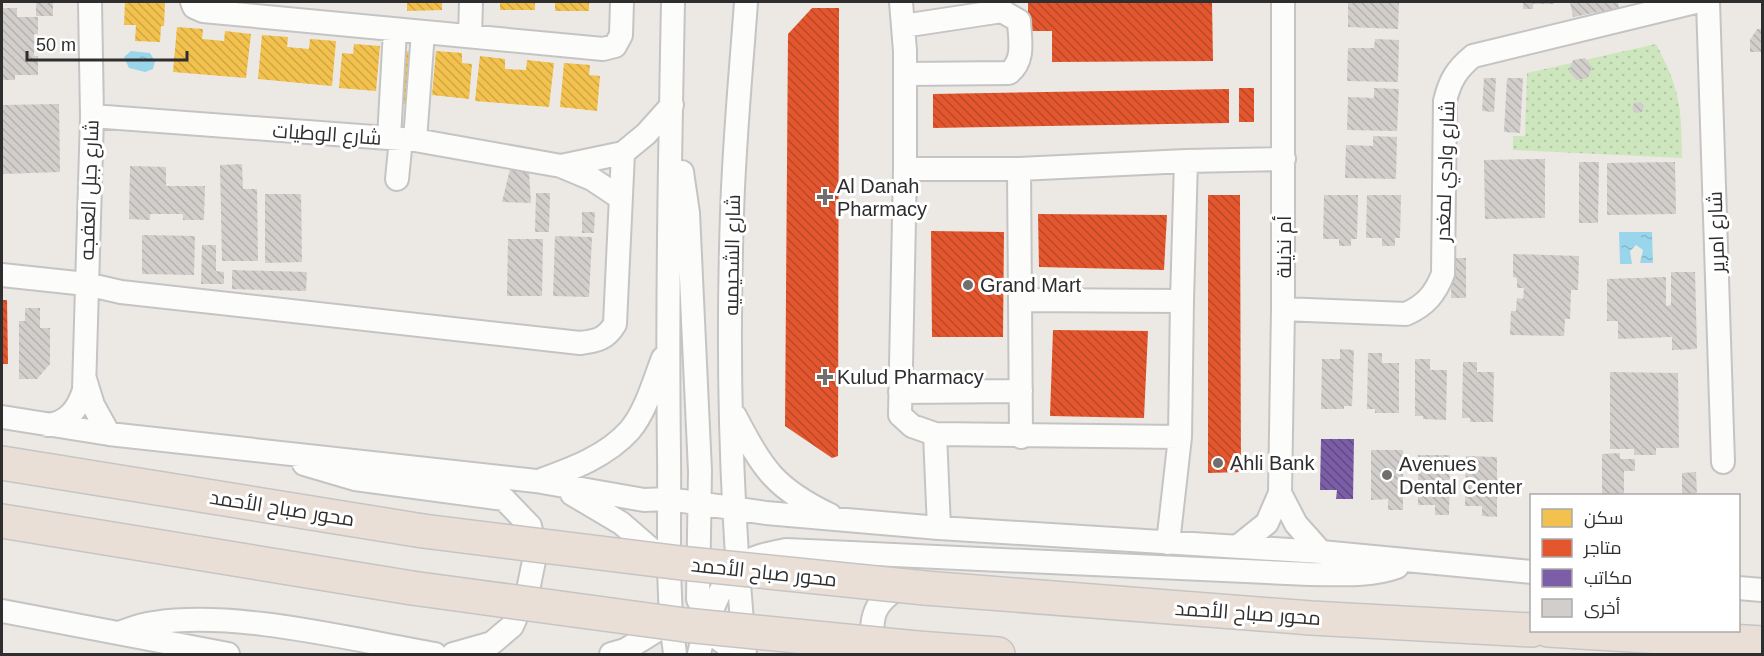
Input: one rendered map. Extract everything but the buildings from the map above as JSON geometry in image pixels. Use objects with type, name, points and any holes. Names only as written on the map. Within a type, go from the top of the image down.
[{"type":"highway","name":"محور صباح الأحمد","points":[[2,463],[423,531],[681,563],[925,588],[1311,618],[1530,630]]},
{"type":"highway","points":[[2,521],[412,588],[685,625],[998,654]]},
{"type":"highway","points":[[1581,632],[1762,643]]},
{"type":"street","name":"شارع جبل العفجه","points":[[47,425],[62,422],[73,413],[81,400],[84,378],[92,116],[90,2]]},
{"type":"street","points":[[192,2],[194,7],[203,11],[603,49],[615,46],[621,35],[622,2]]},
{"type":"street","points":[[470,36],[471,2]]},
{"type":"street","points":[[673,2],[668,345],[668,565],[675,654]]},
{"type":"street","name":"شارع الشحيميه","points":[[736,509],[732,410],[732,213],[746,2]]},
{"type":"street","points":[[744,27],[762,2]]},
{"type":"street","points":[[901,2],[906,74],[900,415],[912,426],[935,434],[1021,437],[1180,437]]},
{"type":"street","name":"أم نذيلة","points":[[1237,547],[1267,523],[1280,493],[1284,159],[1283,2]]},
{"type":"street","name":"شارع وادي لمغدر","points":[[1283,309],[1406,314],[1419,308],[1430,298],[1443,274],[1445,101],[1450,83],[1458,68],[1473,56],[1695,2]]},
{"type":"street","name":"شارع امرير","points":[[1708,2],[1723,462]]},
{"type":"street","points":[[903,26],[1002,11],[1019,21],[1021,56],[1018,66],[1009,73],[906,74]]},
{"type":"street","points":[[395,30],[402,139]]},
{"type":"street","points":[[397,179],[402,139],[423,32]]},
{"type":"street","name":"شارع الوطيات","points":[[561,166],[623,153],[646,134],[672,105]]},
{"type":"street","points":[[672,105],[688,213],[700,503],[694,595]]},
{"type":"street","name":"شارع الوطيات","points":[[92,116],[402,139],[561,166],[592,179],[619,197]]},
{"type":"street","points":[[2,275],[86,284],[131,293],[562,341],[594,342],[607,336],[615,324],[619,197],[623,153]]},
{"type":"street","points":[[905,169],[1019,169],[1284,159]]},
{"type":"street","points":[[1168,543],[1180,437],[1186,161]]},
{"type":"street","points":[[1019,169],[1021,437]]},
{"type":"street","points":[[1020,300],[1182,301]]},
{"type":"street","points":[[537,481],[571,470],[602,452],[630,429],[648,398],[668,345]]},
{"type":"street","name":"شارع جبل العفجه","points":[[84,378],[93,405],[109,434]]},
{"type":"street","points":[[900,392],[1021,391]]},
{"type":"street","points":[[732,410],[759,460],[779,486],[810,505],[842,520]]},
{"type":"street","points":[[2,417],[109,434],[537,481],[644,500],[669,499],[736,509],[939,528],[1321,552],[1530,572]]},
{"type":"street","points":[[935,434],[939,528]]},
{"type":"street","points":[[273,451],[306,465],[355,479],[504,500],[519,511],[530,526],[536,551],[528,590],[512,626],[492,643],[453,654]]},
{"type":"street","points":[[537,481],[595,506],[630,529],[668,565],[694,595],[706,625],[713,654]]},
{"type":"street","name":"أم نذيلة","points":[[1280,493],[1296,524],[1321,552]]},
{"type":"street","points":[[736,509],[737,568],[745,654]]},
{"type":"street","points":[[610,654],[625,650],[671,622],[721,561],[729,543],[736,509]]},
{"type":"street","points":[[699,654],[706,625],[737,568],[764,555],[786,550],[1310,574],[1384,572],[1412,562]]},
{"type":"street","points":[[873,654],[871,622],[873,612],[890,592],[960,558]]},
{"type":"street","points":[[1740,588],[1762,590]]},
{"type":"street","points":[[2,611],[228,654]]},
{"type":"street","points":[[119,633],[154,623],[207,620],[280,627],[435,654]]},
{"type":"street","points":[[706,625],[723,644],[738,654]]},
{"type":"green space","points":[[1656,44],[1678,99],[1682,158],[1513,150],[1513,136],[1525,136],[1527,73]]},
{"type":"water","points":[[131,51],[150,53],[155,61],[153,69],[145,72],[129,68],[124,57]]},
{"type":"water","points":[[1619,232],[1652,232],[1653,263],[1640,263],[1643,250],[1636,245],[1630,251],[1632,264],[1620,264]]},
{"type":"place","name":"Al Danah Pharmacy","points":[[825,197]]},
{"type":"place","name":"Grand Mart","points":[[968,285]]},
{"type":"place","name":"Kulud Pharmacy","points":[[825,377]]},
{"type":"place","name":"Ahli Bank","points":[[1218,463]]},
{"type":"place","name":"Avenues Dental Center","points":[[1387,475]]}]
